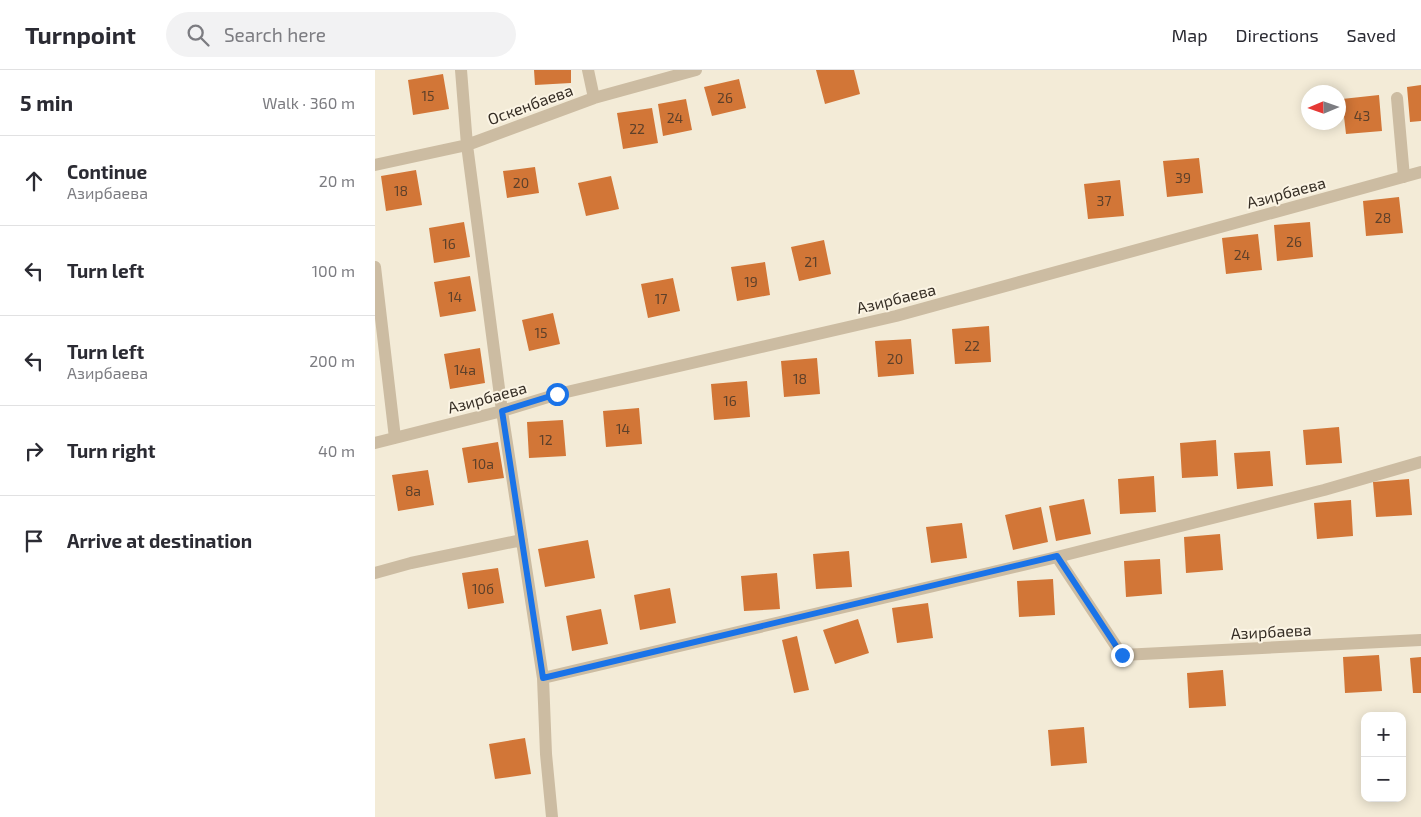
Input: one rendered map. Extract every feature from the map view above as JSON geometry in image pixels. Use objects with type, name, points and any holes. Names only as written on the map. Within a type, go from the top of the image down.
[{"type":"street","points":[[461,70],[467,145],[502,411],[543,678],[546,754],[552,817]]},
{"type":"street","points":[[588,70],[593,98]]},
{"type":"street","name":"Оскенбаева","points":[[375,165],[467,145],[593,98],[696,70]]},
{"type":"street","points":[[1397,98],[1404,177]]},
{"type":"street","name":"Азирбаева","points":[[375,442],[502,411],[557,394],[896,316],[1421,172]]},
{"type":"street","points":[[375,267],[376,292],[395,438]]},
{"type":"street","points":[[543,678],[1057,556],[1324,490],[1421,462]]},
{"type":"street","points":[[375,573],[411,563],[522,540]]},
{"type":"street","name":"Азирбаева","points":[[1057,556],[1122,655],[1421,640]]},
{"type":"building","points":[[534,70],[571,70],[571,83],[535,85]]},
{"type":"building","points":[[816,70],[854,70],[860,94],[825,104]]},
{"type":"building","points":[[443,74],[449,109],[413,115],[408,80]]},
{"type":"building","points":[[739,79],[746,108],[712,116],[704,87]]},
{"type":"building","points":[[1421,85],[1421,121],[1410,122],[1407,87]]},
{"type":"building","points":[[1379,95],[1382,131],[1346,134],[1346,99]]},
{"type":"building","points":[[686,99],[692,130],[663,136],[658,104]]},
{"type":"building","points":[[652,108],[658,143],[623,149],[617,113]]},
{"type":"building","points":[[1199,158],[1203,193],[1167,197],[1163,161]]},
{"type":"building","points":[[535,167],[539,193],[507,198],[503,171]]},
{"type":"building","points":[[416,170],[422,205],[386,211],[381,176]]},
{"type":"building","points":[[611,176],[619,209],[586,216],[578,183]]},
{"type":"building","points":[[1120,180],[1124,216],[1088,219],[1084,184]]},
{"type":"building","points":[[1399,197],[1403,233],[1366,236],[1363,201]]},
{"type":"building","points":[[464,222],[470,257],[434,263],[429,228]]},
{"type":"building","points":[[1310,222],[1313,257],[1277,261],[1274,225]]},
{"type":"building","points":[[1258,234],[1262,270],[1226,274],[1222,238]]},
{"type":"building","points":[[824,240],[831,274],[799,281],[791,247]]},
{"type":"building","points":[[765,262],[770,295],[737,301],[731,267]]},
{"type":"building","points":[[470,276],[476,311],[440,317],[434,282]]},
{"type":"building","points":[[673,278],[680,311],[648,318],[641,284]]},
{"type":"building","points":[[553,313],[560,344],[529,351],[522,320]]},
{"type":"building","points":[[989,326],[991,362],[955,364],[952,329]]},
{"type":"building","points":[[911,339],[914,374],[878,377],[875,341]]},
{"type":"building","points":[[480,348],[485,383],[450,389],[444,354]]},
{"type":"building","points":[[817,358],[820,394],[784,397],[781,361]]},
{"type":"building","points":[[747,381],[750,417],[714,420],[711,384]]},
{"type":"building","points":[[639,408],[642,444],[606,447],[603,411]]},
{"type":"building","points":[[563,420],[566,456],[529,458],[527,422]]},
{"type":"building","points":[[1339,427],[1342,463],[1306,465],[1303,430]]},
{"type":"building","points":[[1216,440],[1218,476],[1182,478],[1180,443]]},
{"type":"building","points":[[498,442],[504,478],[468,483],[462,448]]},
{"type":"building","points":[[1270,451],[1273,486],[1237,489],[1234,453]]},
{"type":"building","points":[[428,470],[434,505],[398,511],[392,475]]},
{"type":"building","points":[[1154,476],[1156,512],[1120,514],[1118,479]]},
{"type":"building","points":[[1409,479],[1412,515],[1376,517],[1373,482]]},
{"type":"building","points":[[1084,499],[1091,534],[1056,541],[1049,506]]},
{"type":"building","points":[[1351,500],[1353,536],[1317,539],[1314,503]]},
{"type":"building","points":[[1041,507],[1048,542],[1013,550],[1005,515]]},
{"type":"building","points":[[962,523],[967,558],[931,563],[926,527]]},
{"type":"building","points":[[1220,534],[1223,570],[1186,573],[1184,537]]},
{"type":"building","points":[[588,540],[595,578],[545,587],[538,549]]},
{"type":"building","points":[[849,551],[852,587],[816,589],[813,554]]},
{"type":"building","points":[[1160,559],[1162,594],[1126,597],[1124,561]]},
{"type":"building","points":[[498,568],[504,603],[468,609],[462,573]]},
{"type":"building","points":[[777,573],[780,609],[744,611],[741,576]]},
{"type":"building","points":[[1053,579],[1055,615],[1019,617],[1017,581]]},
{"type":"building","points":[[670,588],[676,623],[640,630],[634,595]]},
{"type":"building","points":[[928,603],[933,638],[897,643],[892,608]]},
{"type":"building","points":[[601,609],[608,644],[572,651],[566,616]]},
{"type":"building","points":[[858,619],[869,653],[835,664],[823,630]]},
{"type":"building","points":[[797,636],[809,690],[794,693],[782,640]]},
{"type":"building","points":[[1379,655],[1382,691],[1345,693],[1343,657]]},
{"type":"building","points":[[1421,657],[1421,693],[1413,693],[1410,658]]},
{"type":"building","points":[[1223,670],[1226,706],[1189,708],[1187,673]]},
{"type":"building","points":[[1084,727],[1087,763],[1051,766],[1048,730]]},
{"type":"building","points":[[525,738],[531,774],[495,779],[489,744]]},
{"type":"route","points":[[557,394],[502,411],[543,678],[1057,556],[1122,655]]}]
